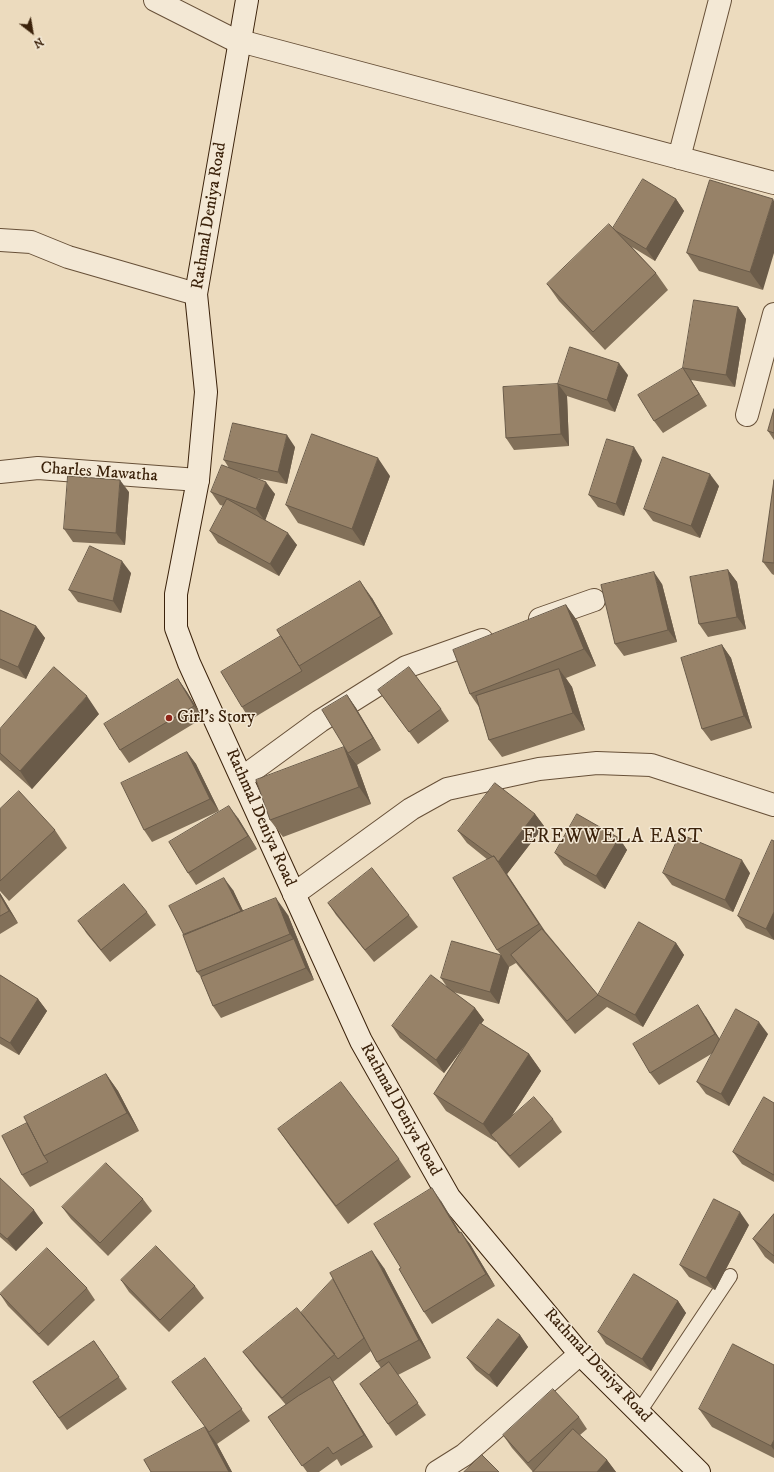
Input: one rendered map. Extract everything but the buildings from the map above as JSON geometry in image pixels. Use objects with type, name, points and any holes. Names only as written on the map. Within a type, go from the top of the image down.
[{"type":"street","points":[[155,0],[240,42],[774,183]]},
{"type":"street","name":"Rathmal Deniya Road","points":[[247,0],[196,294],[206,392],[198,480],[176,594],[176,628],[189,663],[361,1041],[449,1197],[580,1354],[699,1472]]},
{"type":"street","points":[[679,158],[720,0]]},
{"type":"street","points":[[0,240],[31,242],[68,257],[196,294]]},
{"type":"street","points":[[747,415],[774,314]]},
{"type":"street","name":"Charles Mawatha","points":[[0,472],[38,468],[198,480]]},
{"type":"street","points":[[242,778],[320,721],[406,667],[594,600]]},
{"type":"street","points":[[294,894],[412,809],[447,789],[539,769],[597,764],[651,765],[774,805]]},
{"type":"street","points":[[437,1472],[464,1455],[580,1354]]},
{"type":"lane","points":[[638,1412],[730,1276]]},
{"type":"place","name":"Girl's Story","points":[[169,718]]},
{"type":"district","name":"EREWWELA EAST","points":[[613,838]]}]
